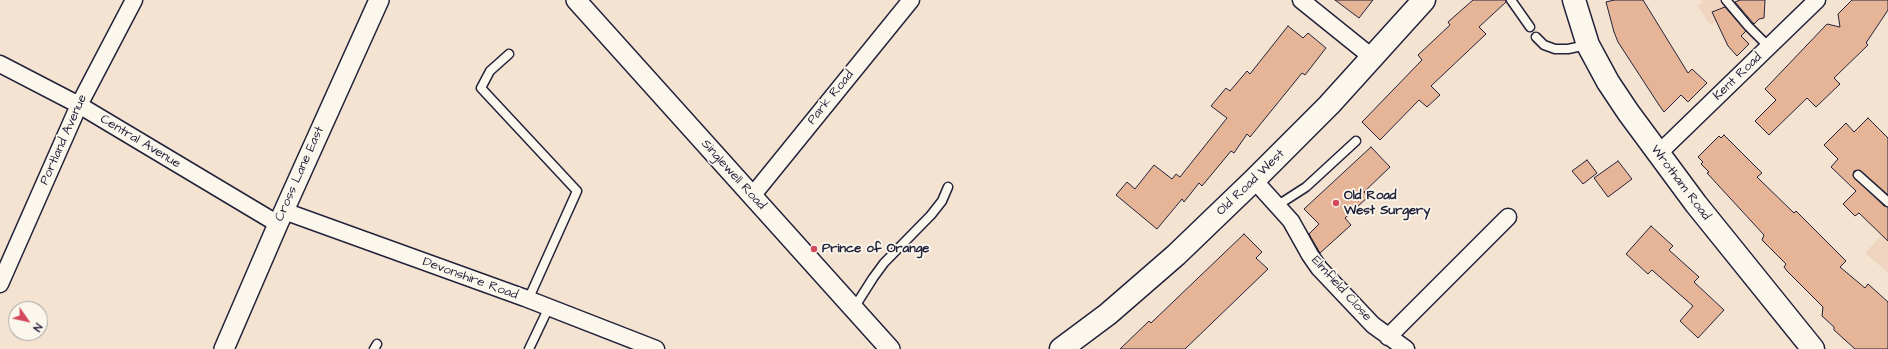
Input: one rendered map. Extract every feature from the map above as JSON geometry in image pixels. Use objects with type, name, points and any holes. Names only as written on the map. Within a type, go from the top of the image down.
[{"type":"main road","name":"Old Road West","points":[[1061,349],[1108,314],[1176,255],[1254,180],[1373,58],[1424,0]]},
{"type":"main road","name":"Wrotham Road","points":[[1574,0],[1588,44],[1608,82],[1696,204],[1813,349]]},
{"type":"street","name":"Portland Avenue","points":[[0,284],[79,105],[134,0]]},
{"type":"street","name":"Cross Lane East","points":[[224,349],[379,0]]},
{"type":"street","name":"Singlewell Road","points":[[576,0],[890,349]]},
{"type":"street","name":"Park Road","points":[[752,196],[911,0]]},
{"type":"street","points":[[1301,0],[1373,58]]},
{"type":"street","name":"Kent Road","points":[[1659,153],[1769,48],[1816,0]]},
{"type":"street","name":"Central Avenue","points":[[0,64],[79,105],[281,218]]},
{"type":"street","name":"Elmfield Close","points":[[1254,180],[1291,221],[1319,268],[1373,325],[1406,349]]},
{"type":"street","points":[[1388,337],[1508,217]]},
{"type":"street","name":"Devonshire Road","points":[[281,218],[549,307],[656,349]]},
{"type":"lane","points":[[1511,0],[1530,27]]},
{"type":"lane","points":[[1726,0],[1769,48]]},
{"type":"lane","points":[[1536,37],[1544,45],[1555,49],[1568,50],[1588,44]]},
{"type":"lane","points":[[508,54],[490,71],[481,88],[576,191],[528,300]]},
{"type":"lane","points":[[1278,205],[1306,187],[1356,141]]},
{"type":"lane","points":[[1858,175],[1888,202]]},
{"type":"lane","points":[[854,308],[884,263],[931,215],[942,201],[948,187]]},
{"type":"lane","points":[[529,349],[549,307]]},
{"type":"shaded area","points":[[1701,0],[1734,0],[1761,32],[1749,44],[1738,32],[1720,30],[1716,22],[1710,25],[1697,5],[1702,3]]},
{"type":"shaded area","points":[[1888,228],[1888,273],[1865,253]]},
{"type":"building","points":[[1335,0],[1373,0],[1359,18]]},
{"type":"building","points":[[1473,0],[1506,0],[1506,2],[1479,27],[1486,34],[1431,86],[1440,95],[1427,107],[1419,100],[1380,140],[1362,122],[1422,60],[1418,55],[1450,25],[1448,22]]},
{"type":"building","points":[[1614,0],[1643,0],[1688,73],[1692,69],[1707,83],[1688,102],[1681,95],[1664,112],[1618,42],[1606,2]]},
{"type":"building","points":[[1740,0],[1765,0],[1764,18],[1759,19],[1754,24],[1735,2]]},
{"type":"building","points":[[1852,0],[1888,0],[1888,10],[1866,43],[1868,45],[1834,78],[1840,84],[1816,107],[1807,98],[1769,135],[1755,121],[1776,100],[1765,89],[1827,24],[1840,27],[1838,14]]},
{"type":"building","points":[[1725,7],[1746,31],[1741,36],[1749,44],[1737,56],[1728,46],[1712,12]]},
{"type":"building","points":[[1288,26],[1303,38],[1308,33],[1326,48],[1305,75],[1302,73],[1250,137],[1247,134],[1234,153],[1231,151],[1202,186],[1199,183],[1184,202],[1182,199],[1157,229],[1116,195],[1127,182],[1135,189],[1154,165],[1172,179],[1176,174],[1180,177],[1227,118],[1211,106],[1226,88],[1230,91],[1247,71],[1250,74]]},
{"type":"building","points":[[1868,118],[1888,138],[1888,195],[1861,171],[1854,171],[1853,176],[1884,206],[1888,207],[1888,241],[1859,213],[1855,216],[1843,204],[1856,191],[1831,167],[1838,159],[1824,145],[1846,123],[1854,132]]},
{"type":"building","points":[[1724,135],[1762,173],[1757,177],[1794,213],[1796,211],[1846,261],[1840,267],[1865,288],[1868,284],[1888,302],[1888,349],[1855,349],[1834,330],[1834,327],[1822,316],[1823,307],[1787,271],[1784,267],[1786,264],[1762,240],[1764,235],[1707,173],[1709,172],[1701,164],[1703,162],[1698,157],[1719,136],[1721,138]]},
{"type":"building","name":"Old Road West Surgery","points":[[1371,147],[1390,167],[1364,192],[1368,197],[1345,218],[1351,225],[1320,253],[1309,234],[1319,224],[1304,209]]},
{"type":"building","points":[[1587,160],[1597,173],[1583,184],[1572,171]]},
{"type":"building","points":[[1618,161],[1632,179],[1608,197],[1594,178]]},
{"type":"building","points":[[1651,226],[1673,246],[1669,250],[1699,277],[1694,282],[1724,310],[1698,338],[1680,321],[1693,306],[1652,270],[1648,274],[1626,254]]},
{"type":"building","points":[[1244,234],[1262,252],[1256,258],[1268,269],[1185,349],[1120,349],[1149,321],[1151,323]]},
{"type":"place","name":"Old Road West Surgery","points":[[1336,203]]},
{"type":"place","name":"Prince of Orange","points":[[814,249]]}]
